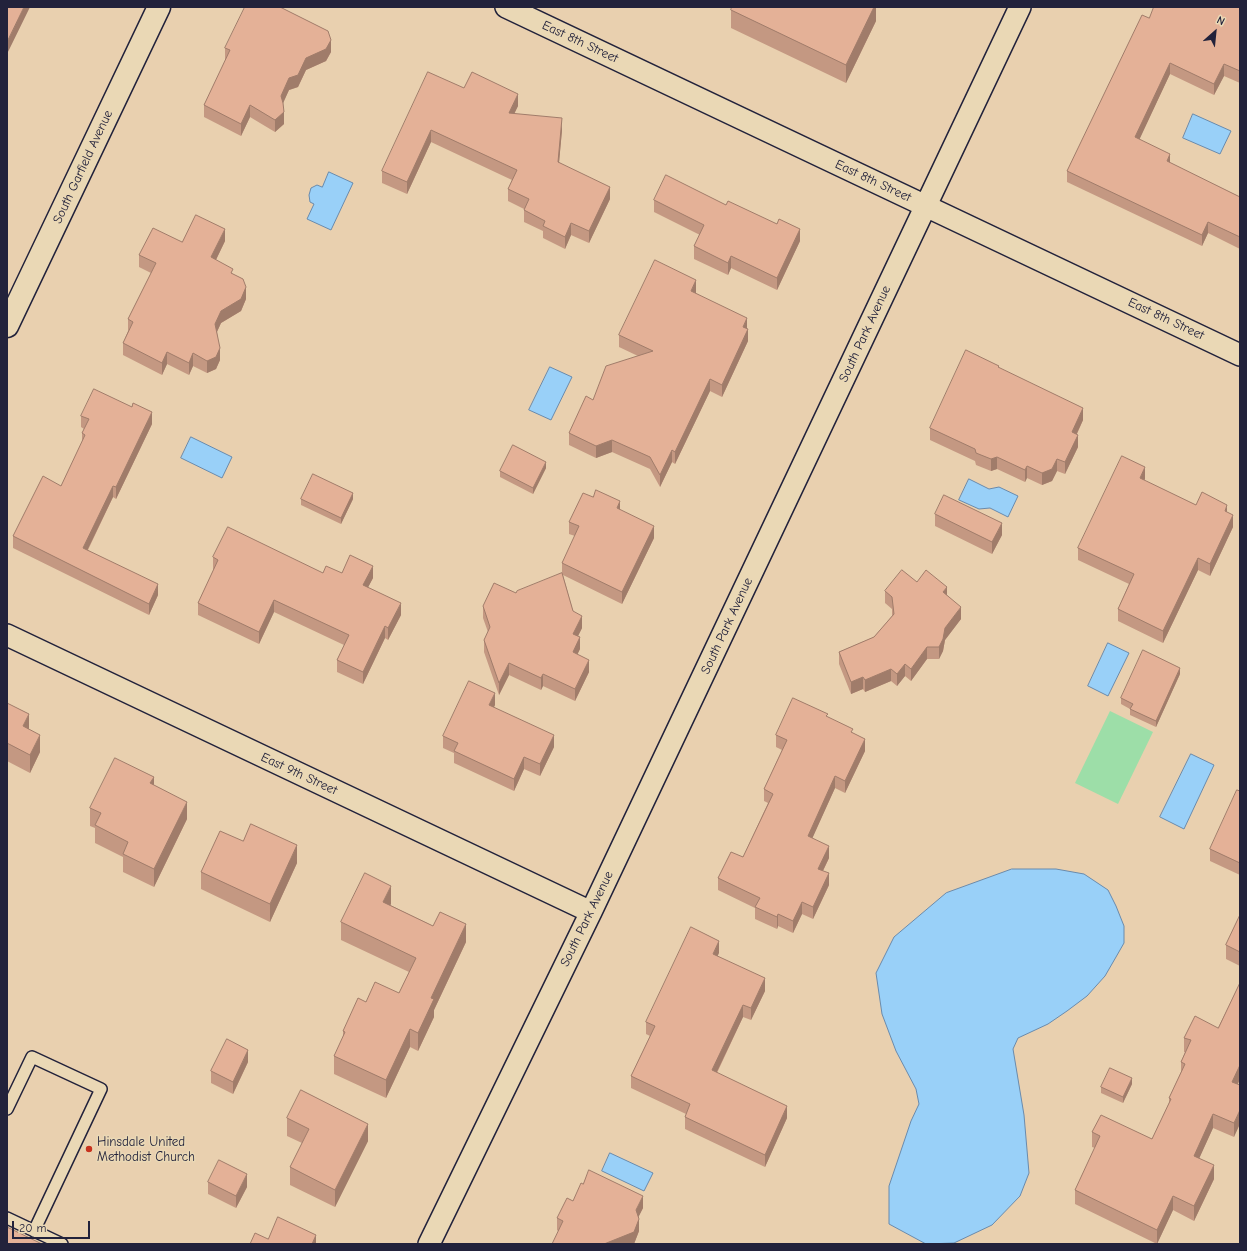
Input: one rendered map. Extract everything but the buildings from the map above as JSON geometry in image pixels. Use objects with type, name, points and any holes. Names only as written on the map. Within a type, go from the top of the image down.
[{"type":"street","name":"South Garfield Avenue","points":[[7,326],[159,7]]},
{"type":"street","name":"East 8th Street","points":[[506,7],[1240,355]]},
{"type":"street","name":"South Park Avenue","points":[[429,1244],[591,912],[1020,7]]},
{"type":"street","name":"East 9th Street","points":[[7,635],[591,912]]},
{"type":"lane","points":[[7,1109],[32,1057],[101,1090],[34,1230]]},
{"type":"lane","points":[[7,1218],[62,1244]]},
{"type":"green space","points":[[1110,711],[1153,732],[1118,804],[1075,783]]},
{"type":"water","points":[[1193,114],[1231,131],[1220,154],[1183,138]]},
{"type":"water","points":[[329,172],[353,183],[331,230],[307,219],[314,204],[310,202],[309,195],[311,188],[317,185],[322,187]]},
{"type":"water","points":[[550,367],[572,377],[551,420],[529,410]]},
{"type":"water","points":[[191,437],[232,457],[222,478],[181,458]]},
{"type":"water","points":[[969,479],[989,489],[999,487],[1018,496],[1008,517],[990,508],[979,509],[959,500]]},
{"type":"water","points":[[1108,643],[1129,653],[1108,696],[1088,686]]},
{"type":"water","points":[[1191,754],[1214,765],[1184,829],[1160,817]]},
{"type":"water","points":[[1012,869],[1056,869],[1084,874],[1108,890],[1124,926],[1124,943],[1105,976],[1087,996],[1048,1024],[1018,1038],[1013,1049],[1024,1115],[1029,1173],[1020,1196],[992,1225],[954,1243],[926,1244],[889,1224],[889,1186],[911,1121],[919,1104],[916,1089],[896,1051],[882,1014],[876,973],[894,937],[946,893]]},
{"type":"water","points":[[610,1153],[653,1173],[644,1191],[602,1171]]},
{"type":"place","name":"Hinsdale United Methodist Church","points":[[89,1149]]}]
